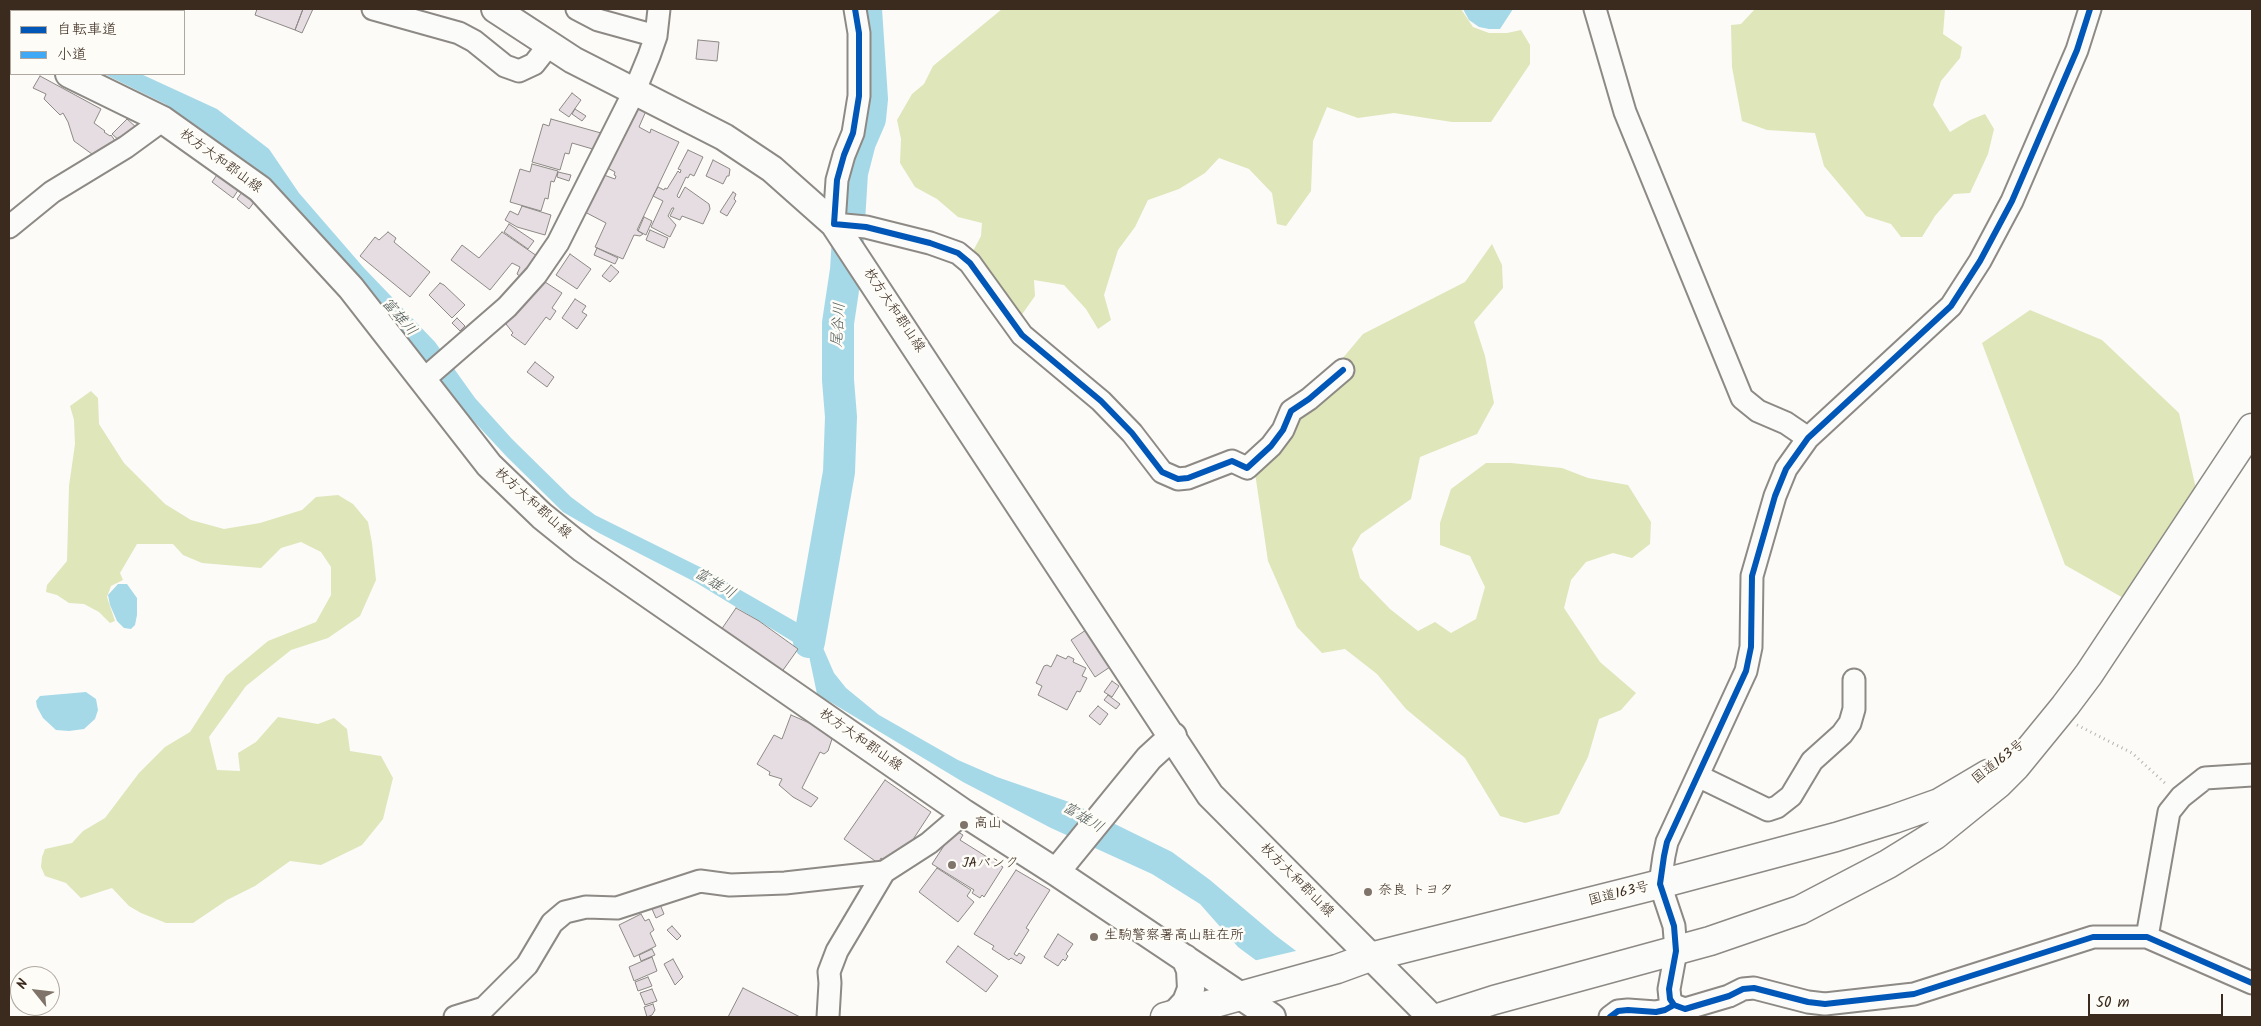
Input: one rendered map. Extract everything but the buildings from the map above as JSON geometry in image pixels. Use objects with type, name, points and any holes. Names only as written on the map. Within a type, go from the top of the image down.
[{"type":"highway","name":"国道163号","points":[[1440,1017],[1487,1009],[1727,936],[1800,910],[1888,864],[1935,835],[1998,784],[2063,724],[2089,674],[2252,428]]},
{"type":"highway","name":"国道163号","points":[[1169,1016],[1336,969],[1370,957],[1660,884],[1836,837],[1894,819],[1939,802],[1992,772],[2011,753],[2063,724]]},
{"type":"main road","name":"枚方大和郡山線","points":[[495,9],[573,60],[724,137],[772,168],[834,224],[1173,736],[1210,795],[1431,1017]]},
{"type":"main road","name":"枚方大和郡山線","points":[[71,75],[163,120],[260,188],[351,288],[489,465],[542,516],[583,549],[964,813],[1056,872],[1272,1017]]},
{"type":"main road","points":[[1056,872],[1072,850],[1149,758],[1173,736]]},
{"type":"main road","points":[[1169,1016],[1186,1002],[1191,990],[1190,970],[1185,958]]},
{"type":"street","points":[[372,9],[459,33],[474,41],[505,66],[519,71],[534,64],[549,45]]},
{"type":"street","points":[[577,9],[598,20],[656,36]]},
{"type":"street","points":[[423,380],[507,307],[536,275],[558,243],[634,90],[656,36],[659,9]]},
{"type":"street","points":[[855,9],[859,33],[859,96],[853,134],[844,155],[837,180],[834,224],[866,228],[930,243],[958,253],[970,263],[1022,335],[1101,401],[1132,433],[1162,472],[1178,479],[1188,478],[1232,460],[1248,468],[1271,446],[1283,430],[1291,411],[1310,399],[1343,370]]},
{"type":"street","points":[[1595,9],[1626,112],[1742,398],[1758,411],[1786,423],[1808,438]]},
{"type":"street","points":[[2090,9],[2077,50],[2012,201],[1980,261],[1951,306],[1808,438],[1786,469],[1756,557],[1752,576],[1751,648],[1746,671],[1667,842],[1660,884],[1674,926],[1676,951],[1669,989],[1670,999],[1674,1005],[1685,1009],[1729,996],[1743,989],[1754,988],[1808,1002],[1826,1004],[1914,994],[2094,937],[2146,937],[2252,983]]},
{"type":"street","points":[[9,227],[52,192],[126,148],[163,120]]},
{"type":"street","points":[[1698,776],[1768,810],[1777,807],[1791,796],[1812,761],[1842,734],[1850,723],[1854,709],[1854,680]]},
{"type":"street","points":[[2146,937],[2169,812],[2181,797],[2205,778],[2252,775]]},
{"type":"street","points":[[828,1017],[830,983],[828,972],[837,951],[884,872],[929,842],[964,813]]},
{"type":"street","points":[[455,1017],[484,1008],[527,965],[552,924],[565,912],[586,906],[617,908],[700,880],[730,885],[785,883],[884,872]]},
{"type":"street","points":[[1610,1017],[1618,1011],[1656,1012],[1674,1005]]},
{"type":"path","points":[[2063,724],[2132,753],[2181,797]]},
{"type":"green space","points":[[1002,9],[1461,9],[1473,27],[1489,33],[1507,33],[1521,30],[1530,45],[1530,64],[1491,122],[1452,122],[1394,113],[1358,118],[1327,107],[1313,141],[1311,191],[1286,226],[1277,224],[1272,193],[1249,169],[1219,158],[1205,173],[1179,189],[1148,200],[1135,227],[1118,250],[1104,295],[1111,320],[1098,329],[1086,309],[1064,285],[1034,280],[1035,296],[1018,320],[972,253],[981,236],[982,223],[958,217],[937,199],[915,187],[900,163],[901,139],[897,120],[912,94],[924,84],[933,66]]},
{"type":"green space","points":[[1755,9],[1945,9],[1943,34],[1962,47],[1960,58],[1941,81],[1933,105],[1950,132],[1970,120],[1985,114],[1994,129],[1988,154],[1970,193],[1954,194],[1935,216],[1922,237],[1901,237],[1891,224],[1866,216],[1824,166],[1815,133],[1767,130],[1742,121],[1732,67],[1731,25],[1741,24]]},
{"type":"green space","points":[[1492,244],[1502,265],[1503,288],[1474,322],[1485,356],[1494,403],[1477,434],[1420,457],[1411,499],[1361,534],[1352,549],[1360,578],[1390,609],[1418,631],[1435,622],[1451,633],[1476,619],[1485,587],[1470,556],[1440,545],[1440,523],[1451,489],[1486,463],[1511,463],[1562,468],[1588,478],[1628,485],[1651,522],[1650,544],[1632,558],[1613,553],[1586,562],[1571,580],[1564,608],[1600,662],[1636,693],[1621,710],[1599,719],[1588,757],[1559,814],[1525,823],[1500,816],[1465,758],[1406,709],[1377,674],[1345,649],[1322,653],[1297,627],[1268,561],[1255,473],[1295,415],[1363,334],[1465,282]]},
{"type":"green space","points":[[2030,310],[2102,340],[2179,413],[2199,502],[2125,599],[2065,565],[1982,343]]},
{"type":"green space","points":[[91,391],[98,398],[99,424],[124,463],[165,504],[191,520],[224,529],[260,523],[302,510],[316,497],[338,495],[353,504],[368,522],[376,580],[360,616],[328,638],[291,650],[246,686],[209,737],[217,770],[240,771],[238,753],[256,742],[278,717],[318,724],[334,718],[347,729],[350,751],[381,756],[393,778],[383,819],[362,845],[321,865],[290,861],[255,886],[227,900],[193,923],[166,923],[141,913],[129,906],[112,888],[81,898],[66,883],[45,876],[41,867],[45,849],[72,843],[83,831],[105,818],[139,773],[165,747],[190,732],[226,676],[268,641],[316,622],[331,595],[331,567],[321,552],[301,542],[281,548],[261,568],[202,563],[183,555],[173,544],[137,544],[120,573],[123,580],[111,586],[107,597],[115,621],[110,623],[99,612],[84,604],[69,603],[57,595],[46,592],[47,585],[67,561],[69,486],[75,444],[74,420],[70,406]]},
{"type":"water","points":[[1463,9],[1513,9],[1500,29],[1489,29],[1479,27],[1469,20]]},
{"type":"water","name":"富雄川","points":[[106,75],[143,75],[217,109],[269,149],[299,193],[364,268],[435,342],[475,398],[512,439],[571,497],[595,515],[704,569],[817,634],[834,673],[846,688],[879,715],[958,760],[997,777],[1072,803],[1172,852],[1210,880],[1275,935],[1328,975],[1315,1004],[1238,947],[1200,904],[1152,874],[1051,828],[963,782],[817,694],[808,651],[695,582],[599,533],[563,512],[507,457],[468,415],[422,356],[360,284],[236,159],[165,104]]},
{"type":"water","points":[[118,584],[127,584],[137,598],[137,615],[135,625],[131,629],[124,628],[117,621],[110,605],[108,595]]},
{"type":"water","points":[[86,692],[96,699],[98,710],[95,719],[84,729],[56,730],[43,718],[37,707],[36,701],[40,696]]},
{"type":"pier","points":[[1300,950],[1368,999],[1389,1017],[1331,1017],[1253,961]]},
{"type":"waterway","name":"尾谷川","points":[[809,642],[839,472],[841,417],[838,380],[838,323],[846,270],[852,173],[860,142],[870,119],[872,99],[866,9]]},
{"type":"cycle path","points":[[855,9],[859,33],[859,96],[853,133],[837,180],[834,224],[866,227],[930,243],[958,253],[970,263],[1022,335],[1101,401],[1132,433],[1162,472],[1178,479],[1188,478],[1232,461],[1247,468],[1271,446],[1283,430],[1291,411],[1309,399],[1343,370]]},
{"type":"cycle path","points":[[1610,1017],[1618,1011],[1656,1012],[1674,1005],[1670,999],[1669,989],[1676,951],[1674,926],[1660,884],[1664,856],[1667,842],[1746,671],[1751,647],[1752,576],[1775,496],[1786,469],[1808,438],[1951,306],[1980,261],[2012,201],[2077,50],[2090,9]]},
{"type":"cycle path","points":[[1674,1005],[1685,1009],[1729,996],[1743,989],[1754,988],[1808,1002],[1825,1004],[1914,994],[2093,937],[2147,937],[2252,983]]},
{"type":"place","name":"高山","points":[[964,825]]},
{"type":"place","name":"JAバンク","points":[[952,865]]},
{"type":"place","name":"奈良 トヨタ","points":[[1368,892]]},
{"type":"place","name":"生駒警察署高山駐在所","points":[[1094,937]]}]
